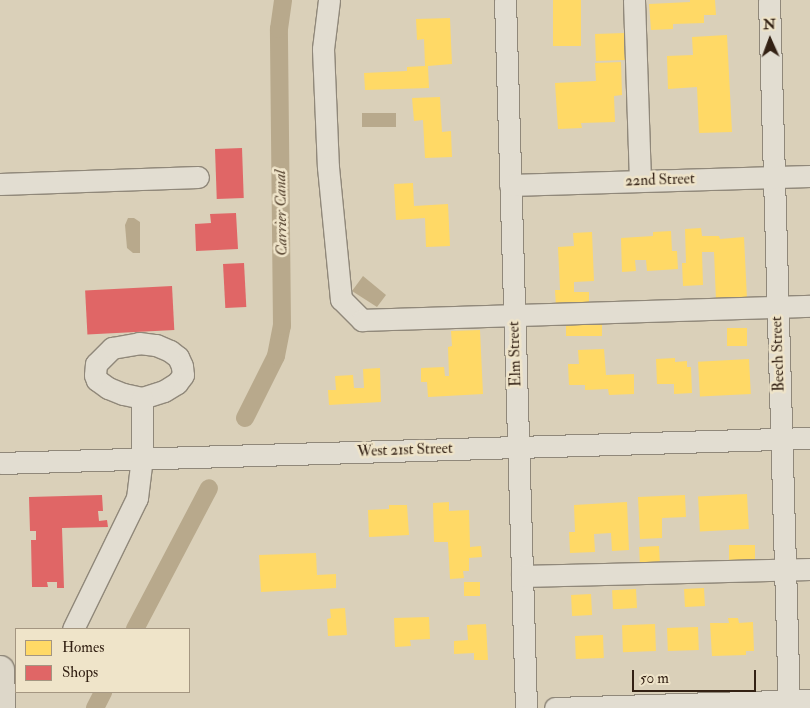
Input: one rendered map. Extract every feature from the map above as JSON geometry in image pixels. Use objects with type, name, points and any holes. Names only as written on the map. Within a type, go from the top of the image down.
[{"type":"main road","points":[[0,670],[1,708]]},
{"type":"street","points":[[329,0],[324,48],[328,166],[342,299],[362,320],[810,306]]},
{"type":"street","name":"Elm Street","points":[[505,0],[526,708]]},
{"type":"street","points":[[634,0],[640,181]]},
{"type":"street","name":"Beech Street","points":[[769,0],[772,177],[788,704]]},
{"type":"street","name":"22nd Street","points":[[510,185],[810,176]]},
{"type":"street","points":[[0,184],[198,177]]},
{"type":"street","points":[[73,628],[137,498],[142,459],[142,398]]},
{"type":"street","name":"West 21st Street","points":[[0,463],[810,438]]},
{"type":"street","points":[[522,576],[810,569]]},
{"type":"street","points":[[0,681],[15,678]]},
{"type":"street","points":[[555,708],[788,704],[810,700]]},
{"type":"shaded area","points":[[362,113],[396,113],[396,127],[362,127]]},
{"type":"shaded area","points":[[128,218],[134,218],[140,222],[140,253],[133,253],[127,248],[125,225]]},
{"type":"shaded area","points":[[363,276],[386,295],[377,307],[352,291]]},
{"type":"building: Homes","points":[[553,0],[581,0],[581,46],[553,46]]},
{"type":"building: Homes","points":[[690,0],[715,0],[716,15],[704,15],[704,23],[673,24],[673,29],[651,30],[649,4],[690,2]]},
{"type":"building: Homes","points":[[450,18],[452,64],[428,66],[429,88],[365,90],[364,73],[407,71],[407,67],[425,66],[424,39],[417,40],[416,19]]},
{"type":"building: Homes","points":[[624,33],[625,60],[596,61],[595,34]]},
{"type":"building: Homes","points":[[727,35],[732,132],[699,133],[697,87],[668,89],[667,56],[693,55],[692,37]]},
{"type":"building: Homes","points":[[621,62],[622,95],[614,96],[615,122],[581,123],[582,128],[558,129],[555,83],[596,81],[595,63]]},
{"type":"building: Homes","points":[[440,97],[442,132],[451,131],[452,157],[425,158],[423,120],[414,121],[412,98]]},
{"type":"building: Homes","points":[[413,183],[414,206],[448,204],[450,246],[426,247],[425,218],[396,220],[394,184]]},
{"type":"building: Homes","points":[[701,228],[702,236],[719,236],[720,239],[744,237],[747,299],[716,300],[714,252],[702,252],[703,285],[683,286],[682,263],[686,263],[685,229]]},
{"type":"building: Homes","points":[[671,231],[672,251],[677,251],[678,269],[647,271],[646,260],[635,260],[636,271],[622,272],[621,238],[653,236],[653,232]]},
{"type":"building: Homes","points":[[592,232],[594,281],[574,282],[574,292],[589,292],[589,306],[556,308],[555,290],[560,290],[558,247],[574,246],[573,233]]},
{"type":"building: Homes","points":[[566,323],[602,323],[602,336],[566,336]]},
{"type":"building: Homes","points":[[727,328],[747,328],[747,346],[727,346]]},
{"type":"building: Homes","points":[[480,330],[483,394],[428,397],[427,382],[421,382],[421,368],[444,367],[445,376],[449,376],[448,347],[452,346],[451,331]]},
{"type":"building: Homes","points":[[604,349],[606,375],[634,374],[634,394],[609,395],[608,389],[585,390],[585,385],[569,385],[568,364],[579,364],[578,350]]},
{"type":"building: Homes","points":[[675,358],[675,362],[687,361],[687,367],[691,367],[692,393],[674,394],[674,384],[657,384],[656,359]]},
{"type":"building: Homes","points":[[749,359],[751,394],[700,397],[698,362]]},
{"type":"building: Homes","points":[[380,368],[381,402],[329,405],[328,390],[336,390],[335,376],[353,375],[354,388],[364,388],[363,369]]},
{"type":"building: Homes","points":[[747,494],[749,529],[700,532],[698,497]]},
{"type":"building: Homes","points":[[685,495],[686,517],[662,518],[662,538],[640,539],[638,497]]},
{"type":"building: Homes","points":[[449,502],[449,511],[469,510],[470,547],[481,546],[482,557],[469,558],[469,571],[463,571],[464,578],[450,579],[448,542],[434,542],[433,503]]},
{"type":"building: Homes","points":[[627,502],[629,550],[612,551],[611,533],[594,534],[595,552],[570,553],[569,532],[575,532],[574,505]]},
{"type":"building: Homes","points":[[389,505],[407,505],[409,535],[369,537],[368,510],[389,509]]},
{"type":"building: Homes","points":[[729,545],[755,545],[755,563],[729,563]]},
{"type":"building: Homes","points":[[659,546],[660,567],[640,568],[639,547]]},
{"type":"building: Homes","points":[[316,553],[317,575],[336,574],[336,588],[261,592],[259,555]]},
{"type":"building: Homes","points":[[464,582],[480,582],[480,596],[464,596]]},
{"type":"building: Homes","points":[[704,588],[705,606],[685,607],[684,589]]},
{"type":"building: Homes","points":[[636,589],[637,608],[613,609],[612,590]]},
{"type":"building: Homes","points":[[591,594],[592,615],[572,616],[571,595]]},
{"type":"building: Homes","points":[[345,608],[347,635],[328,636],[327,619],[331,618],[330,609]]},
{"type":"building: Homes","points":[[429,617],[430,639],[410,640],[411,646],[395,647],[394,618]]},
{"type":"building: Homes","points":[[728,618],[738,618],[739,623],[753,622],[754,651],[746,651],[746,655],[712,656],[710,623],[729,623]]},
{"type":"building: Homes","points":[[486,624],[488,660],[474,660],[474,653],[454,654],[454,641],[468,640],[467,625]]},
{"type":"building: Homes","points":[[655,624],[656,651],[623,652],[622,625]]},
{"type":"building: Homes","points":[[698,627],[699,650],[668,651],[667,628]]},
{"type":"building: Homes","points":[[603,635],[604,658],[576,659],[575,636]]},
{"type":"building: Shops","points":[[242,148],[244,198],[217,199],[215,149]]},
{"type":"building: Shops","points":[[236,213],[238,249],[196,251],[195,224],[211,223],[210,214]]},
{"type":"building: Shops","points":[[244,263],[246,307],[225,308],[223,264]]},
{"type":"building: Shops","points":[[172,286],[174,330],[87,334],[85,291]]},
{"type":"building: Shops","points":[[102,495],[103,511],[98,511],[99,521],[107,520],[108,527],[62,528],[64,588],[57,588],[57,582],[47,582],[48,587],[32,587],[31,540],[36,540],[36,531],[30,531],[29,497]]},
{"type":"waterway","name":"Carrier Canal","points":[[245,418],[276,356],[282,326],[279,29],[283,0]]},
{"type":"waterway","points":[[136,628],[209,488]]},
{"type":"waterway","points":[[95,708],[102,693]]}]
